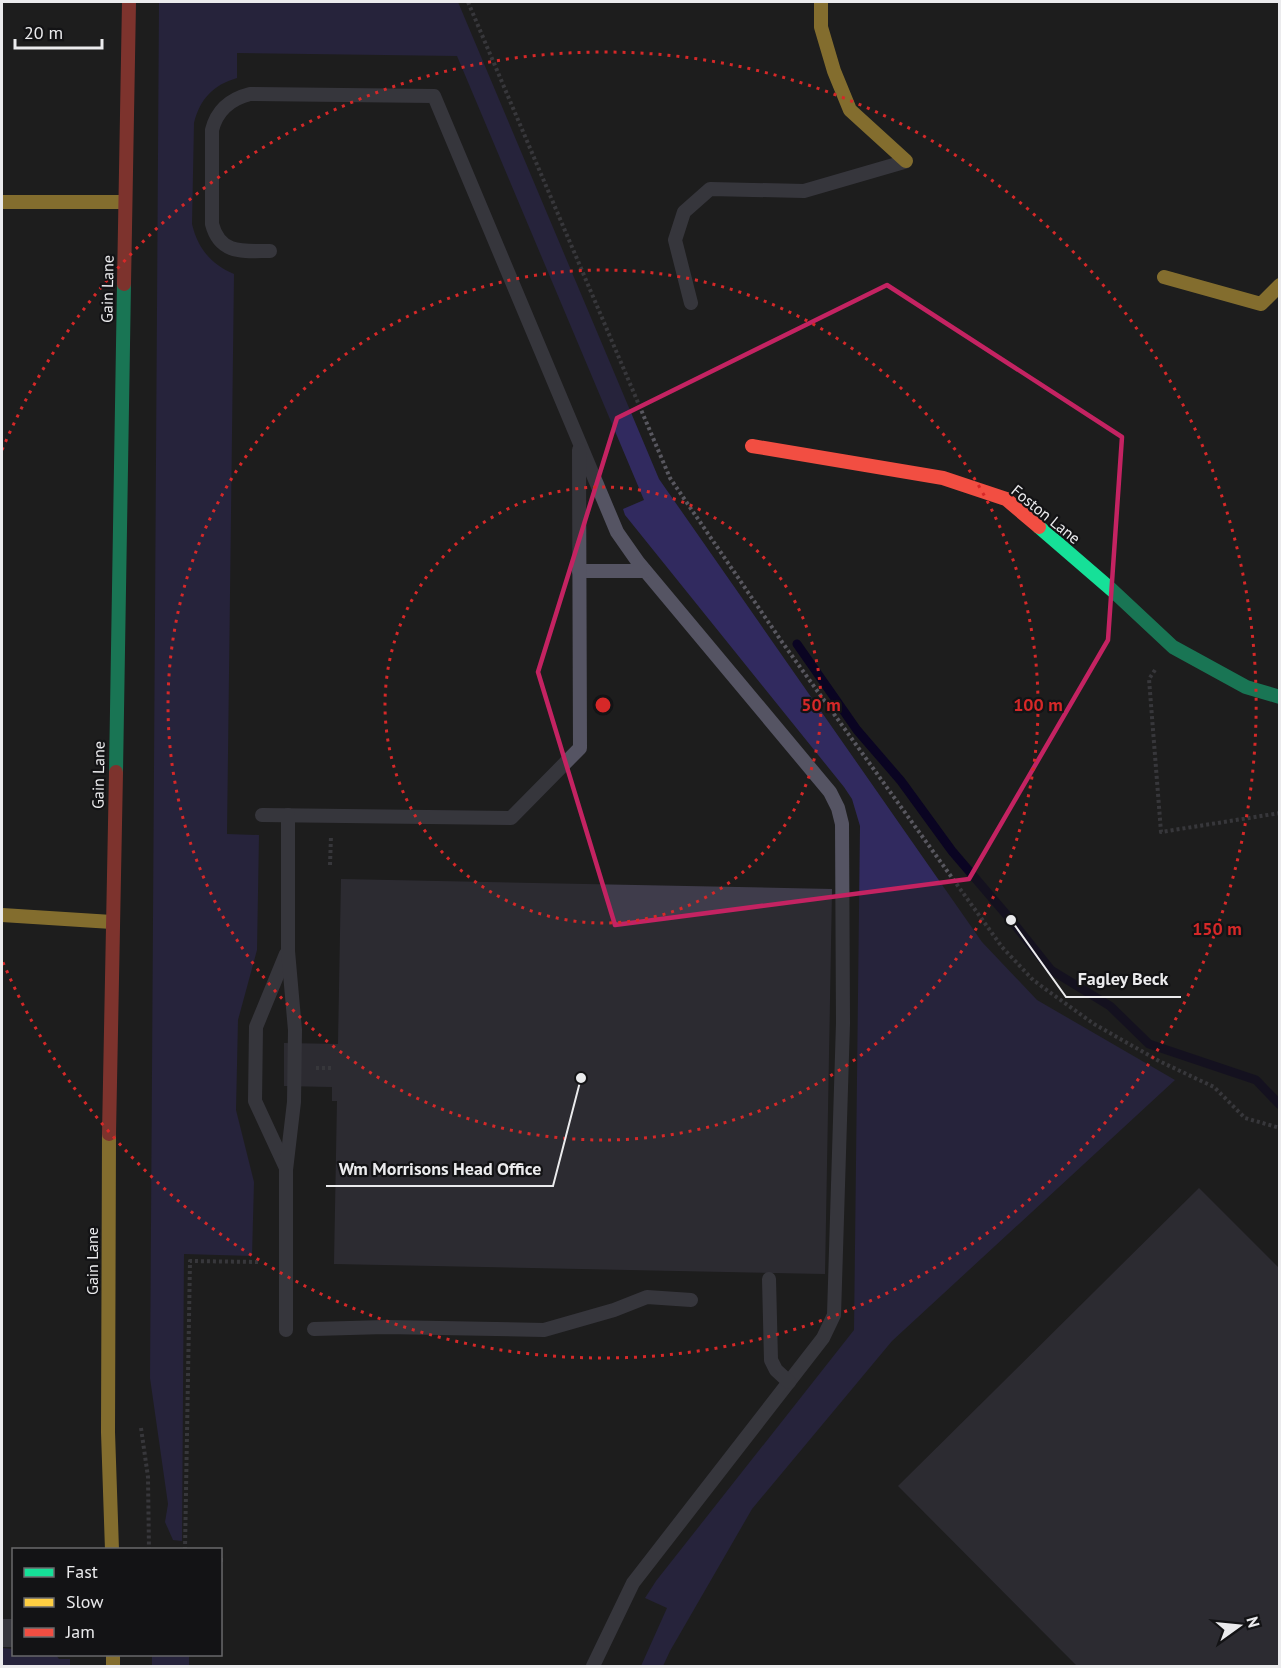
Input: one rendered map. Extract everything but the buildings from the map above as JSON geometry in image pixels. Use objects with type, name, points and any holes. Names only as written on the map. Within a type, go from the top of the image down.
[{"type":"street","name":"Gain Lane","points":[[112,1548],[108,1432],[108,1219],[129,2]]},
{"type":"street","points":[[821,2],[822,27],[834,71],[850,110],[906,161]]},
{"type":"street","points":[[2,202],[125,202]]},
{"type":"street","points":[[1164,277],[1261,304],[1280,285]]},
{"type":"street","name":"Foston Lane","points":[[752,446],[943,478],[1006,499],[1112,590],[1173,647],[1246,687],[1280,697]]},
{"type":"street","points":[[2,915],[112,922]]},
{"type":"lane","points":[[270,251],[233,249],[222,243],[214,231],[212,224],[212,130],[214,121],[225,106],[241,96],[250,94],[434,96],[617,532],[645,571],[830,792],[838,808],[842,824],[843,1023],[835,1303],[830,1327],[633,1583],[593,1666]]},
{"type":"lane","points":[[691,303],[675,240],[684,212],[710,189],[804,191],[906,161]]},
{"type":"lane","points":[[262,815],[511,818],[580,748],[579,442]]},
{"type":"lane","points":[[579,571],[645,571]]},
{"type":"lane","points":[[286,1330],[286,1170],[294,1102],[295,1030],[288,951],[288,815]]},
{"type":"lane","points":[[286,1170],[255,1101],[256,1027],[288,951]]},
{"type":"lane","points":[[769,1279],[771,1360],[776,1370],[789,1382]]},
{"type":"lane","points":[[314,1329],[385,1327],[544,1330],[614,1310],[646,1297],[692,1300]]},
{"type":"path","points":[[468,2],[670,478],[789,652],[1002,947],[1033,980],[1094,1024],[1160,1061],[1214,1087],[1245,1118],[1280,1128]]},
{"type":"path","points":[[1173,647],[1149,679],[1161,832],[1280,813]]},
{"type":"path","points":[[330,865],[331,816]]},
{"type":"path","points":[[185,1548],[190,1261],[258,1262]]},
{"type":"highlighted area","points":[[887,285],[1122,437],[1108,640],[969,879],[615,925],[538,672],[617,418]]},
{"type":"shaded area","points":[[159,2],[458,2],[659,479],[982,942],[1037,1000],[1175,1080],[892,1341],[752,1509],[663,1666],[641,1666],[667,1608],[645,1598],[854,1330],[860,826],[852,799],[844,787],[625,515],[623,509],[644,500],[457,56],[237,53],[237,78],[214,89],[209,94],[200,107],[194,123],[192,224],[198,241],[207,255],[234,274],[227,834],[259,835],[257,950],[238,1020],[236,1110],[254,1182],[252,1256],[184,1254],[182,1541],[173,1540],[165,1522],[168,1504],[150,1378]]},
{"type":"shaded area","points":[[2,1648],[12,1649],[12,1656],[57,1656],[59,1659],[70,1659],[70,1666],[2,1666]]},
{"type":"shaded area","points":[[152,1656],[189,1656],[189,1666],[152,1666]]},
{"type":"waterway","points":[[797,644],[857,730],[901,781],[952,851],[1051,970],[1110,1006],[1149,1044],[1256,1080],[1280,1105]]},
{"type":"traffic: fast","points":[[116,772],[124,284]]},
{"type":"traffic: fast","points":[[1039,527],[1173,647],[1246,687],[1280,697]]},
{"type":"traffic: slow","points":[[821,2],[821,27],[834,71],[850,110],[906,161]]},
{"type":"traffic: slow","points":[[2,202],[125,202]]},
{"type":"traffic: slow","points":[[1164,277],[1261,304],[1280,285]]},
{"type":"traffic: slow","points":[[2,915],[112,922]]},
{"type":"traffic: slow","points":[[109,1134],[108,1432],[112,1548]]},
{"type":"traffic: slow","points":[[113,1656],[113,1666]]},
{"type":"traffic: jam","points":[[124,284],[129,2]]},
{"type":"traffic: jam","points":[[752,446],[943,478],[1006,499],[1039,527]]},
{"type":"traffic: jam","points":[[109,1134],[116,772]]},
{"type":"place","name":"Fagley Beck","points":[[1011,920]]},
{"type":"place","name":"Wm Morrisons Head Office","points":[[581,1078]]}]
